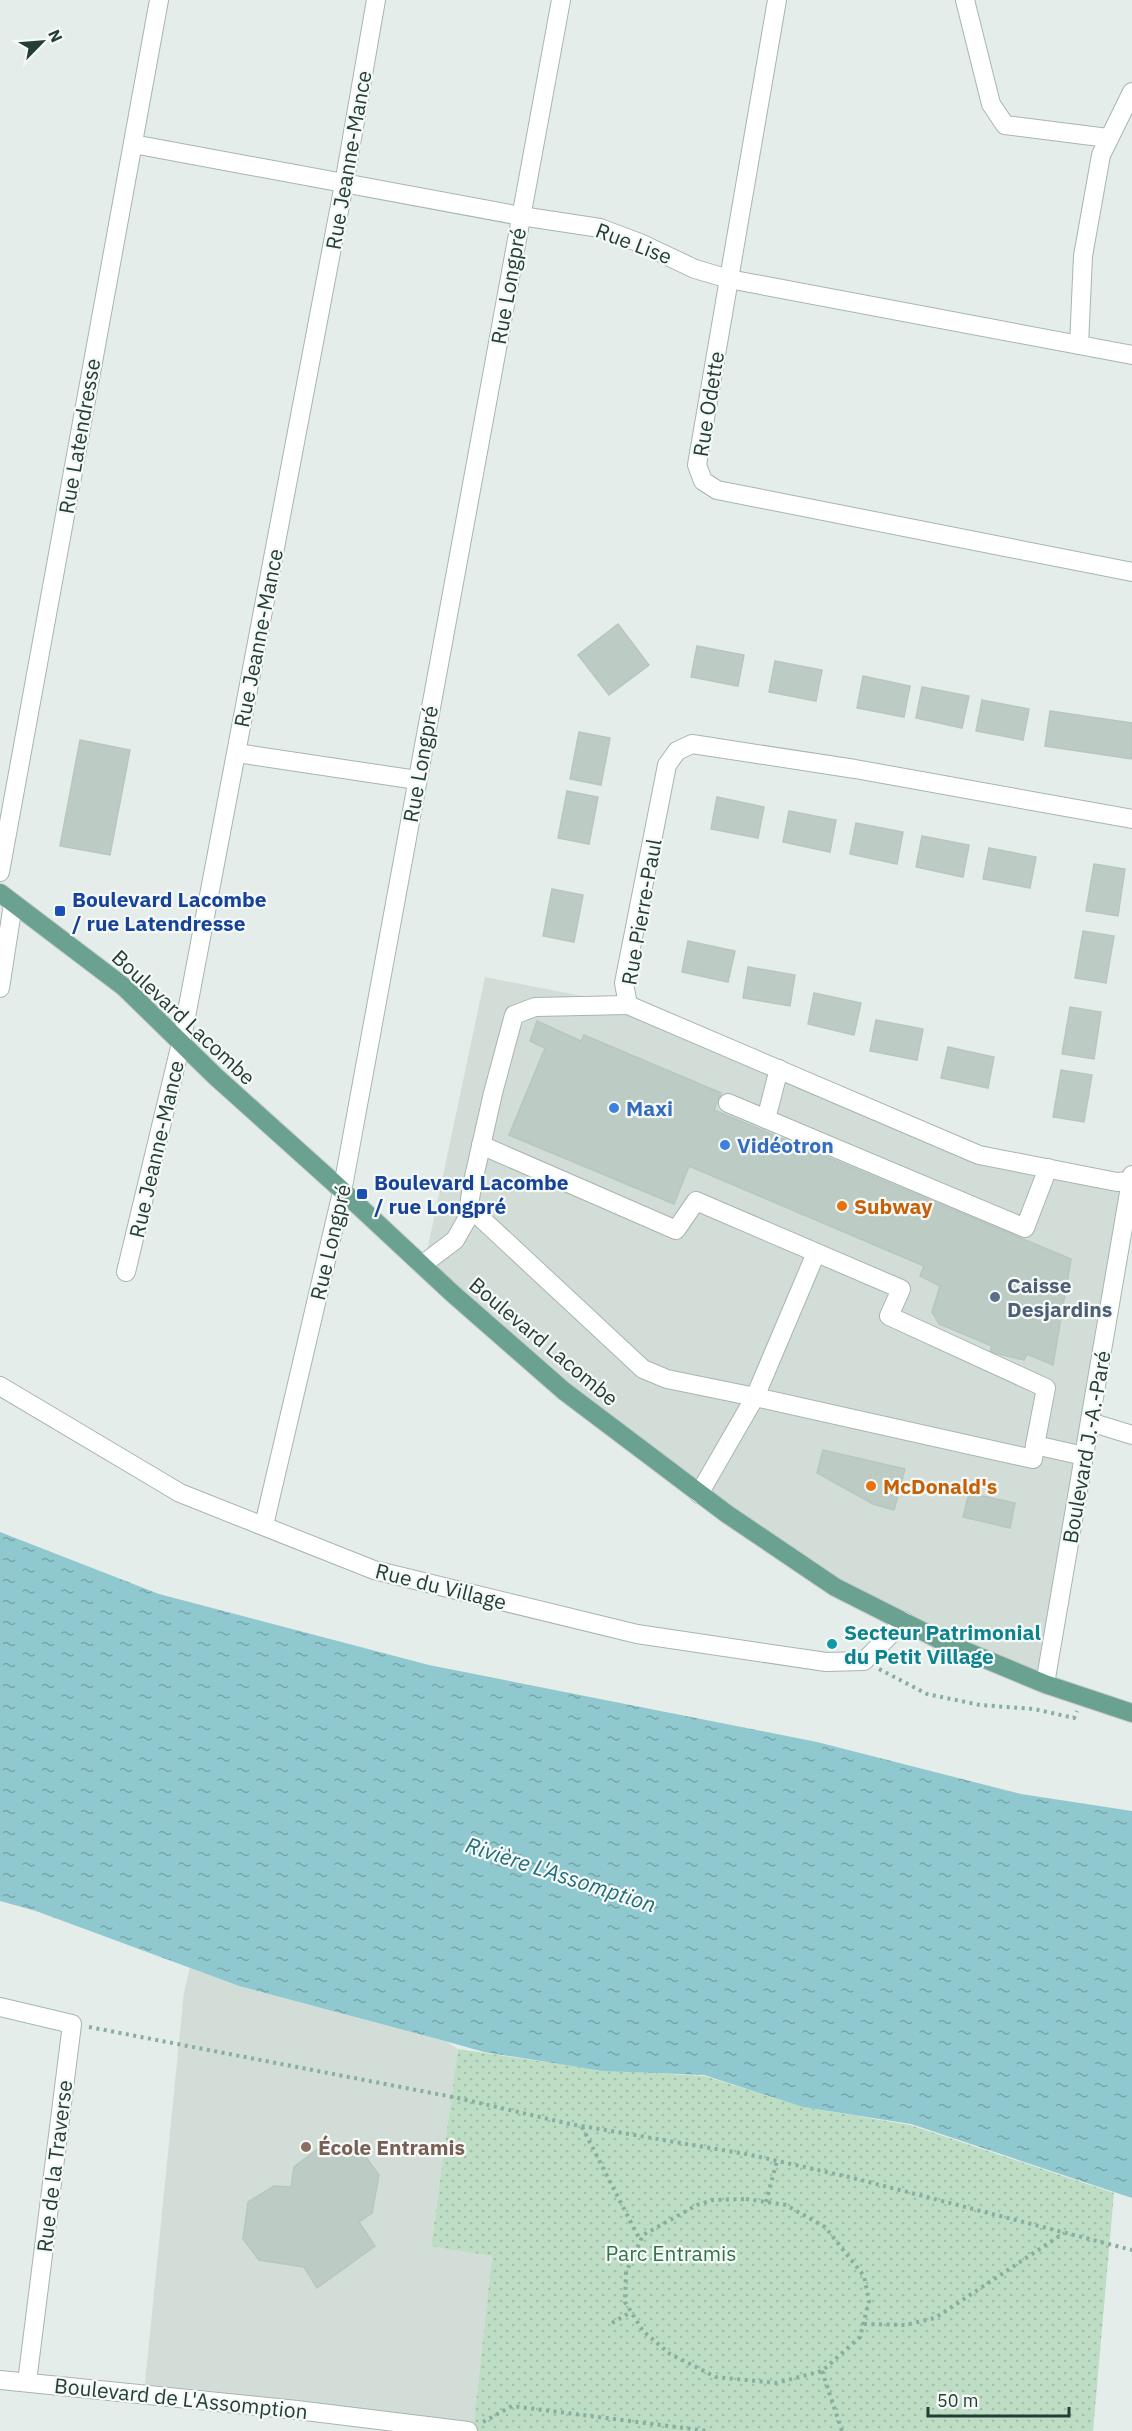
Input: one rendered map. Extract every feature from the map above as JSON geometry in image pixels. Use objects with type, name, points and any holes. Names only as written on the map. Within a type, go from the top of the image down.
[{"type":"main road","name":"Boulevard Lacombe","points":[[7,899],[124,987],[215,1076],[564,1391],[699,1494],[835,1587],[944,1642],[1046,1684],[1132,1713]]},
{"type":"street","name":"Rue Latendresse","points":[[0,872],[159,0]]},
{"type":"street","name":"Rue Jeanne-Mance","points":[[126,1272],[181,1043],[344,184],[376,0]]},
{"type":"street","name":"Rue Longpré","points":[[264,1525],[342,1192],[561,0]]},
{"type":"street","name":"Rue Odette","points":[[777,0],[697,465],[703,481],[717,490],[1132,572]]},
{"type":"street","points":[[965,0],[991,104],[1005,125],[1108,138]]},
{"type":"street","points":[[1079,345],[1083,256],[1101,155],[1132,92]]},
{"type":"street","name":"Rue Lise","points":[[133,144],[521,216],[600,228],[695,268],[729,279],[1132,355]]},
{"type":"street","name":"Rue Pierre-Paul","points":[[1131,1178],[1117,1182],[979,1155],[628,1005],[624,983],[667,765],[676,751],[692,744],[855,769],[1132,819]]},
{"type":"street","points":[[237,753],[417,780]]},
{"type":"street","points":[[0,988],[7,899]]},
{"type":"street","points":[[422,1265],[455,1240],[467,1219],[481,1145],[514,1015],[535,1007],[628,1005]]},
{"type":"street","points":[[766,1119],[779,1069]]},
{"type":"street","points":[[728,1102],[1025,1228],[1048,1168]]},
{"type":"street","points":[[469,1207],[643,1369],[667,1379],[1033,1459],[1046,1388],[889,1316],[901,1289],[696,1201],[676,1230],[481,1145]]},
{"type":"street","name":"Boulevard J.-A.-Paré","points":[[1046,1684],[1131,1178]]},
{"type":"street","points":[[699,1494],[755,1397],[816,1253]]},
{"type":"street","name":"Rue du Village","points":[[0,1386],[180,1492],[374,1570],[636,1634],[826,1662],[864,1661]]},
{"type":"street","points":[[1090,1422],[1132,1435]]},
{"type":"street","points":[[1035,1445],[1084,1456]]},
{"type":"street","points":[[864,1661],[904,1621]]},
{"type":"street","points":[[0,2007],[72,2024]]},
{"type":"street","name":"Rue de la Traverse","points":[[27,2382],[72,2024]]},
{"type":"street","name":"Boulevard de L'Assomption","points":[[0,2380],[474,2428]]},
{"type":"path","points":[[864,1661],[927,1694],[980,1705],[1034,1709],[1074,1718],[1084,1696]]},
{"type":"path","points":[[72,2024],[458,2097],[581,2127],[777,2161],[849,2177],[1132,2250]]},
{"type":"path","points":[[581,2127],[641,2241]]},
{"type":"path","points":[[766,2202],[777,2161]]},
{"type":"path","points":[[746,2199],[786,2205],[825,2227],[864,2276],[869,2301],[860,2337],[822,2371],[776,2384],[716,2377],[670,2354],[643,2331],[625,2302],[626,2272],[641,2241],[643,2235],[705,2202],[746,2199]]},
{"type":"path","points":[[864,2324],[905,2325],[935,2318],[1064,2233]]},
{"type":"path","points":[[612,2323],[631,2312]]},
{"type":"path","points":[[822,2371],[842,2431]]},
{"type":"path","points":[[474,2428],[512,2406],[708,2431]]},
{"type":"shaded area","points":[[485,977],[628,1005],[979,1155],[1130,1181],[1045,1684],[944,1642],[727,1514],[422,1265],[427,1251]]},
{"type":"shaded area","name":"École Entramis","points":[[190,1968],[239,1986],[445,2041],[458,2049],[431,2245],[492,2256],[473,2431],[144,2393],[184,1992]]},
{"type":"green space","name":"Parc Entramis","points":[[458,2049],[600,2070],[704,2076],[804,2107],[910,2125],[1114,2193],[1093,2431],[473,2431],[492,2256],[431,2246]]},
{"type":"water","name":"Rivière L'Assomption","points":[[0,1532],[159,1594],[429,1665],[817,1742],[1021,1794],[1132,1811],[1132,2198],[911,2124],[803,2107],[704,2075],[603,2071],[484,2052],[239,1986],[36,1911],[0,1901]]},
{"type":"building","points":[[618,624],[649,665],[609,695],[578,655]]},
{"type":"building","points":[[697,646],[744,655],[738,686],[691,677]]},
{"type":"building","points":[[775,661],[822,670],[816,701],[769,692]]},
{"type":"building","points":[[863,676],[910,686],[904,717],[857,708]]},
{"type":"building","points":[[922,687],[969,696],[962,728],[916,718]]},
{"type":"building","points":[[982,700],[1029,709],[1023,740],[976,731]]},
{"type":"building","points":[[1050,711],[1132,723],[1132,759],[1045,746]]},
{"type":"building","points":[[579,732],[610,738],[601,785],[570,779]]},
{"type":"building","points":[[80,740],[130,750],[110,855],[60,846]]},
{"type":"building","points":[[567,791],[598,797],[589,844],[558,838]]},
{"type":"building","points":[[717,797],[764,807],[758,838],[711,829]]},
{"type":"building","points":[[789,811],[836,820],[830,852],[783,842]]},
{"type":"building","points":[[856,823],[903,832],[897,864],[850,854]]},
{"type":"building","points":[[922,836],[969,845],[963,877],[916,867]]},
{"type":"building","points":[[989,848],[1036,857],[1030,888],[983,879]]},
{"type":"building","points":[[1094,864],[1125,869],[1118,916],[1086,911]]},
{"type":"building","points":[[552,889],[583,895],[574,942],[543,936]]},
{"type":"building","points":[[1083,931],[1114,936],[1106,983],[1075,978]]},
{"type":"building","points":[[688,941],[735,951],[728,982],[682,972]]},
{"type":"building","points":[[748,967],[795,975],[790,1006],[743,998]]},
{"type":"building","points":[[814,993],[861,1003],[854,1035],[808,1024]]},
{"type":"building","points":[[1070,1007],[1101,1012],[1094,1059],[1062,1054]]},
{"type":"building","points":[[876,1020],[923,1029],[917,1060],[870,1051]]},
{"type":"building","points":[[537,1021],[581,1041],[584,1035],[721,1093],[714,1110],[1071,1259],[1053,1365],[1027,1354],[1024,1360],[990,1352],[992,1346],[939,1324],[932,1312],[940,1286],[920,1276],[924,1266],[689,1166],[674,1204],[509,1135],[545,1048],[530,1041]]},
{"type":"building","points":[[948,1047],[994,1057],[988,1088],[941,1078]]},
{"type":"building","points":[[1061,1070],[1092,1075],[1084,1122],[1053,1117]]},
{"type":"building","name":"McDonald's","points":[[823,1450],[905,1469],[894,1510],[873,1504],[817,1473]]},
{"type":"building","points":[[969,1493],[1015,1503],[1010,1528],[963,1517]]},
{"type":"building","points":[[323,2145],[360,2149],[379,2175],[372,2213],[359,2222],[375,2246],[317,2288],[304,2267],[259,2260],[243,2239],[248,2202],[274,2186],[291,2187],[294,2167]]},
{"type":"place","name":"Boulevard Lacombe / rue Latendresse","points":[[60,911]]},
{"type":"place","name":"Maxi","points":[[614,1108]]},
{"type":"place","name":"Vidéotron","points":[[725,1145]]},
{"type":"place","name":"Boulevard Lacombe / rue Longpré","points":[[362,1194]]},
{"type":"place","name":"Subway","points":[[842,1206]]},
{"type":"place","name":"Caisse Desjardins","points":[[995,1297]]},
{"type":"place","name":"McDonald's","points":[[871,1486]]},
{"type":"place","name":"Secteur Patrimonial du Petit Village","points":[[832,1644]]},
{"type":"place","name":"École Entramis","points":[[306,2147]]}]
